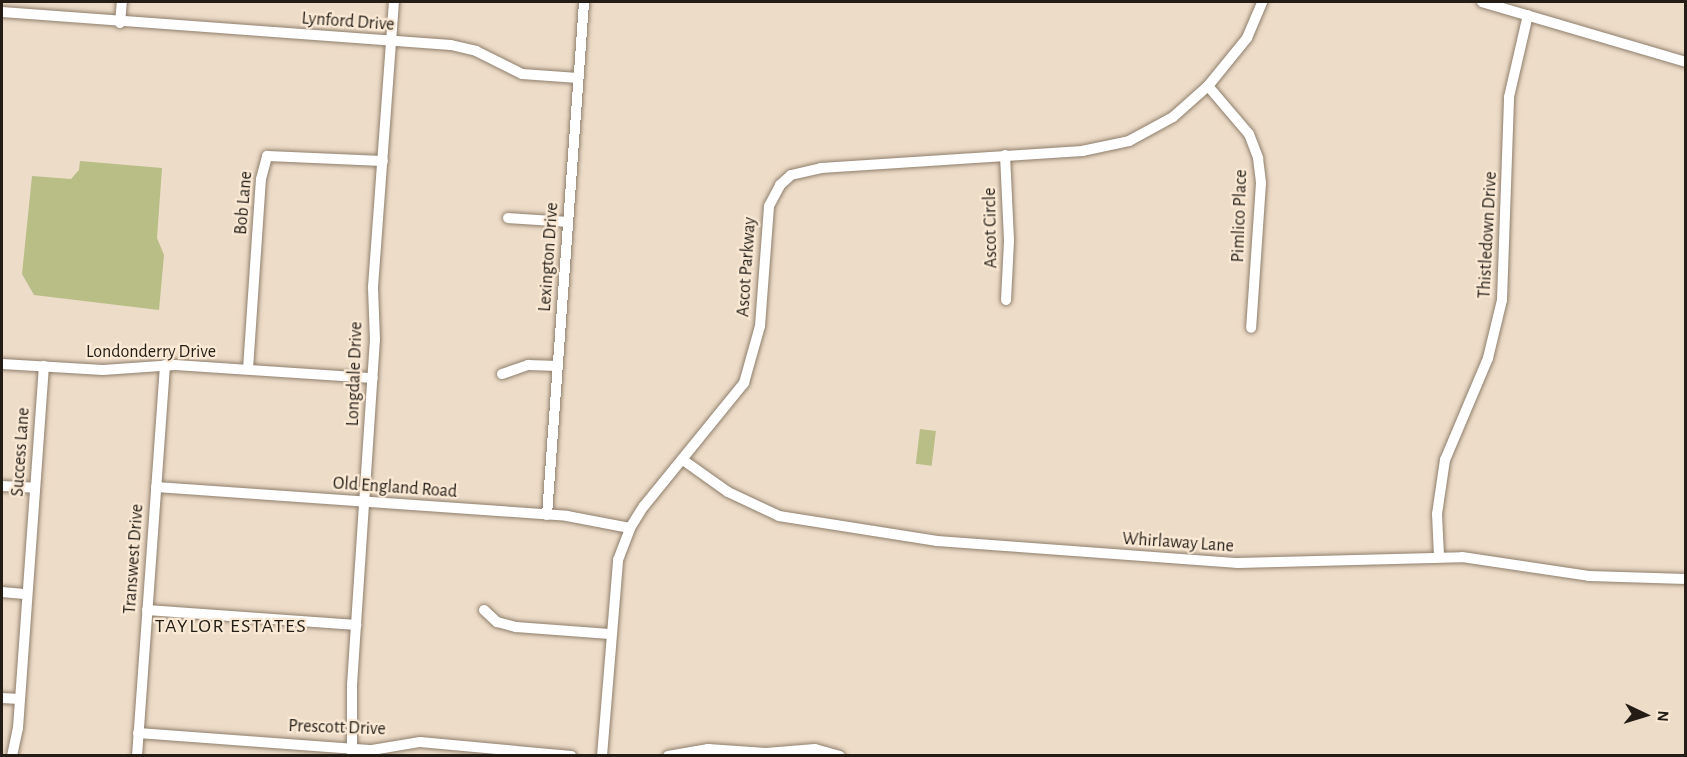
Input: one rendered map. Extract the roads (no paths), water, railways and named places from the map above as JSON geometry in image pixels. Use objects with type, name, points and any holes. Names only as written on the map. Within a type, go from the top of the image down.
[{"type":"street","points":[[120,23],[122,2]]},
{"type":"street","name":"Longdale Drive","points":[[352,752],[356,625],[373,378],[373,294],[394,2]]},
{"type":"street","name":"Lexington Drive","points":[[547,515],[584,2]]},
{"type":"street","name":"Ascot Parkway","points":[[602,756],[614,580],[630,528],[733,400],[752,365],[760,326],[767,218],[780,184],[791,175],[821,168],[1082,151],[1129,141],[1173,117],[1208,86],[1247,38],[1262,2]]},
{"type":"street","points":[[1482,2],[1686,62]]},
{"type":"street","name":"Lynford Drive","points":[[2,12],[120,23],[464,47],[522,74],[578,78]]},
{"type":"street","name":"Thistledown Drive","points":[[1439,556],[1437,514],[1445,460],[1488,358],[1502,300],[1509,97],[1528,15]]},
{"type":"street","name":"Pimlico Place","points":[[1208,86],[1245,128],[1258,158],[1261,183],[1251,328]]},
{"type":"street","name":"Ascot Circle","points":[[1005,155],[1009,241],[1006,300]]},
{"type":"street","name":"Bob Lane","points":[[248,369],[261,179],[267,156],[383,161]]},
{"type":"street","points":[[508,218],[568,222]]},
{"type":"street","name":"Londonderry Drive","points":[[2,364],[118,370],[165,365],[373,378]]},
{"type":"street","name":"Transwest Drive","points":[[137,756],[165,365]]},
{"type":"street","points":[[502,374],[528,365],[558,366]]},
{"type":"street","name":"Success Lane","points":[[12,756],[20,699],[44,366]]},
{"type":"street","name":"Whirlaway Lane","points":[[683,460],[728,492],[779,516],[937,541],[1238,563],[1439,556],[1501,561],[1589,576],[1686,579]]},
{"type":"street","points":[[2,486],[35,488]]},
{"type":"street","name":"Old England Road","points":[[156,488],[547,515],[603,520],[630,528]]},
{"type":"street","points":[[2,592],[27,594]]},
{"type":"street","points":[[147,610],[356,625]]},
{"type":"street","points":[[484,610],[497,622],[516,627],[610,634]]},
{"type":"street","points":[[2,698],[20,699]]},
{"type":"street","name":"Prescott Drive","points":[[138,733],[352,752],[420,742],[571,756]]},
{"type":"street","points":[[669,756],[708,748],[766,753],[815,749],[840,756]]},
{"type":"district","name":"TAYLOR ESTATES","points":[[231,626]]}]
